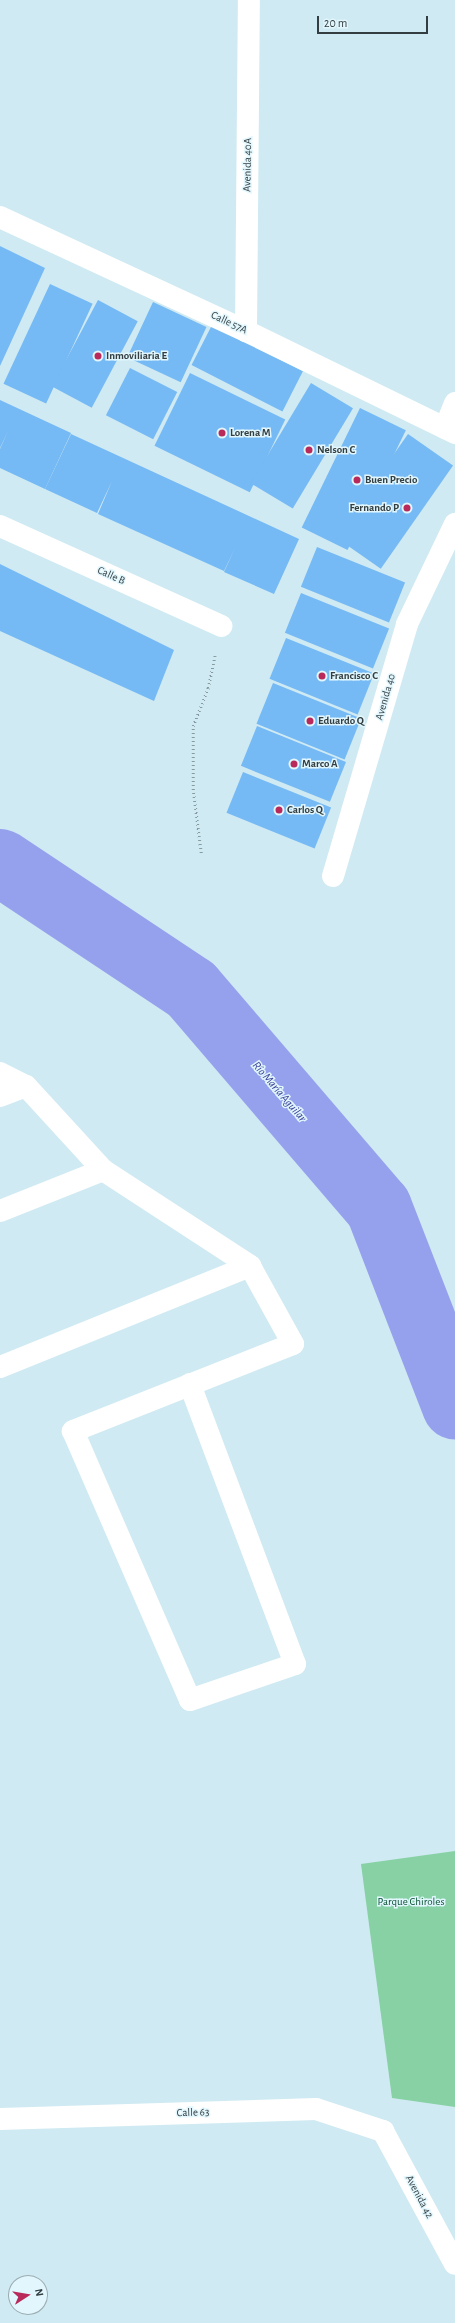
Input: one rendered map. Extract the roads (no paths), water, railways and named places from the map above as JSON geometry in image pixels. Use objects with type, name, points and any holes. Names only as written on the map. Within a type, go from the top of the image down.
[{"type":"street","name":"Avenida 40A","points":[[246,331],[249,0]]},
{"type":"street","name":"Calle 57A","points":[[0,217],[246,331],[450,431]]},
{"type":"street","points":[[450,431],[455,403]]},
{"type":"street","name":"Avenida 40","points":[[333,876],[407,624],[455,524]]},
{"type":"street","name":"Calle B","points":[[0,526],[221,626]]},
{"type":"street","points":[[0,1073],[26,1086],[103,1170],[250,1266],[293,1344],[190,1384],[73,1431],[190,1700],[295,1664],[190,1384]]},
{"type":"street","points":[[0,1096],[26,1086]]},
{"type":"street","points":[[0,1212],[103,1170]]},
{"type":"street","points":[[0,1368],[250,1266]]},
{"type":"street","name":"Calle 63","points":[[0,2119],[316,2110],[383,2131]]},
{"type":"street","name":"Avenida 42","points":[[383,2131],[455,2264]]},
{"type":"waterway","name":"Río María Aguilar","points":[[0,862],[191,989],[378,1207],[455,1406]]},
{"type":"place","name":"Inmoviliaria E","points":[[98,356]]},
{"type":"place","name":"Lorena M","points":[[222,433]]},
{"type":"place","name":"Nelson C","points":[[309,450]]},
{"type":"place","name":"Buen Precio","points":[[357,480]]},
{"type":"place","name":"Fernando P","points":[[407,508]]},
{"type":"place","name":"Francisco C","points":[[322,676]]},
{"type":"place","name":"Eduardo Q","points":[[310,721]]},
{"type":"place","name":"Marco A","points":[[294,764]]},
{"type":"place","name":"Carlos Q","points":[[279,810]]},
{"type":"park label","name":"Parque Chiroles","points":[[411,1902]]}]
